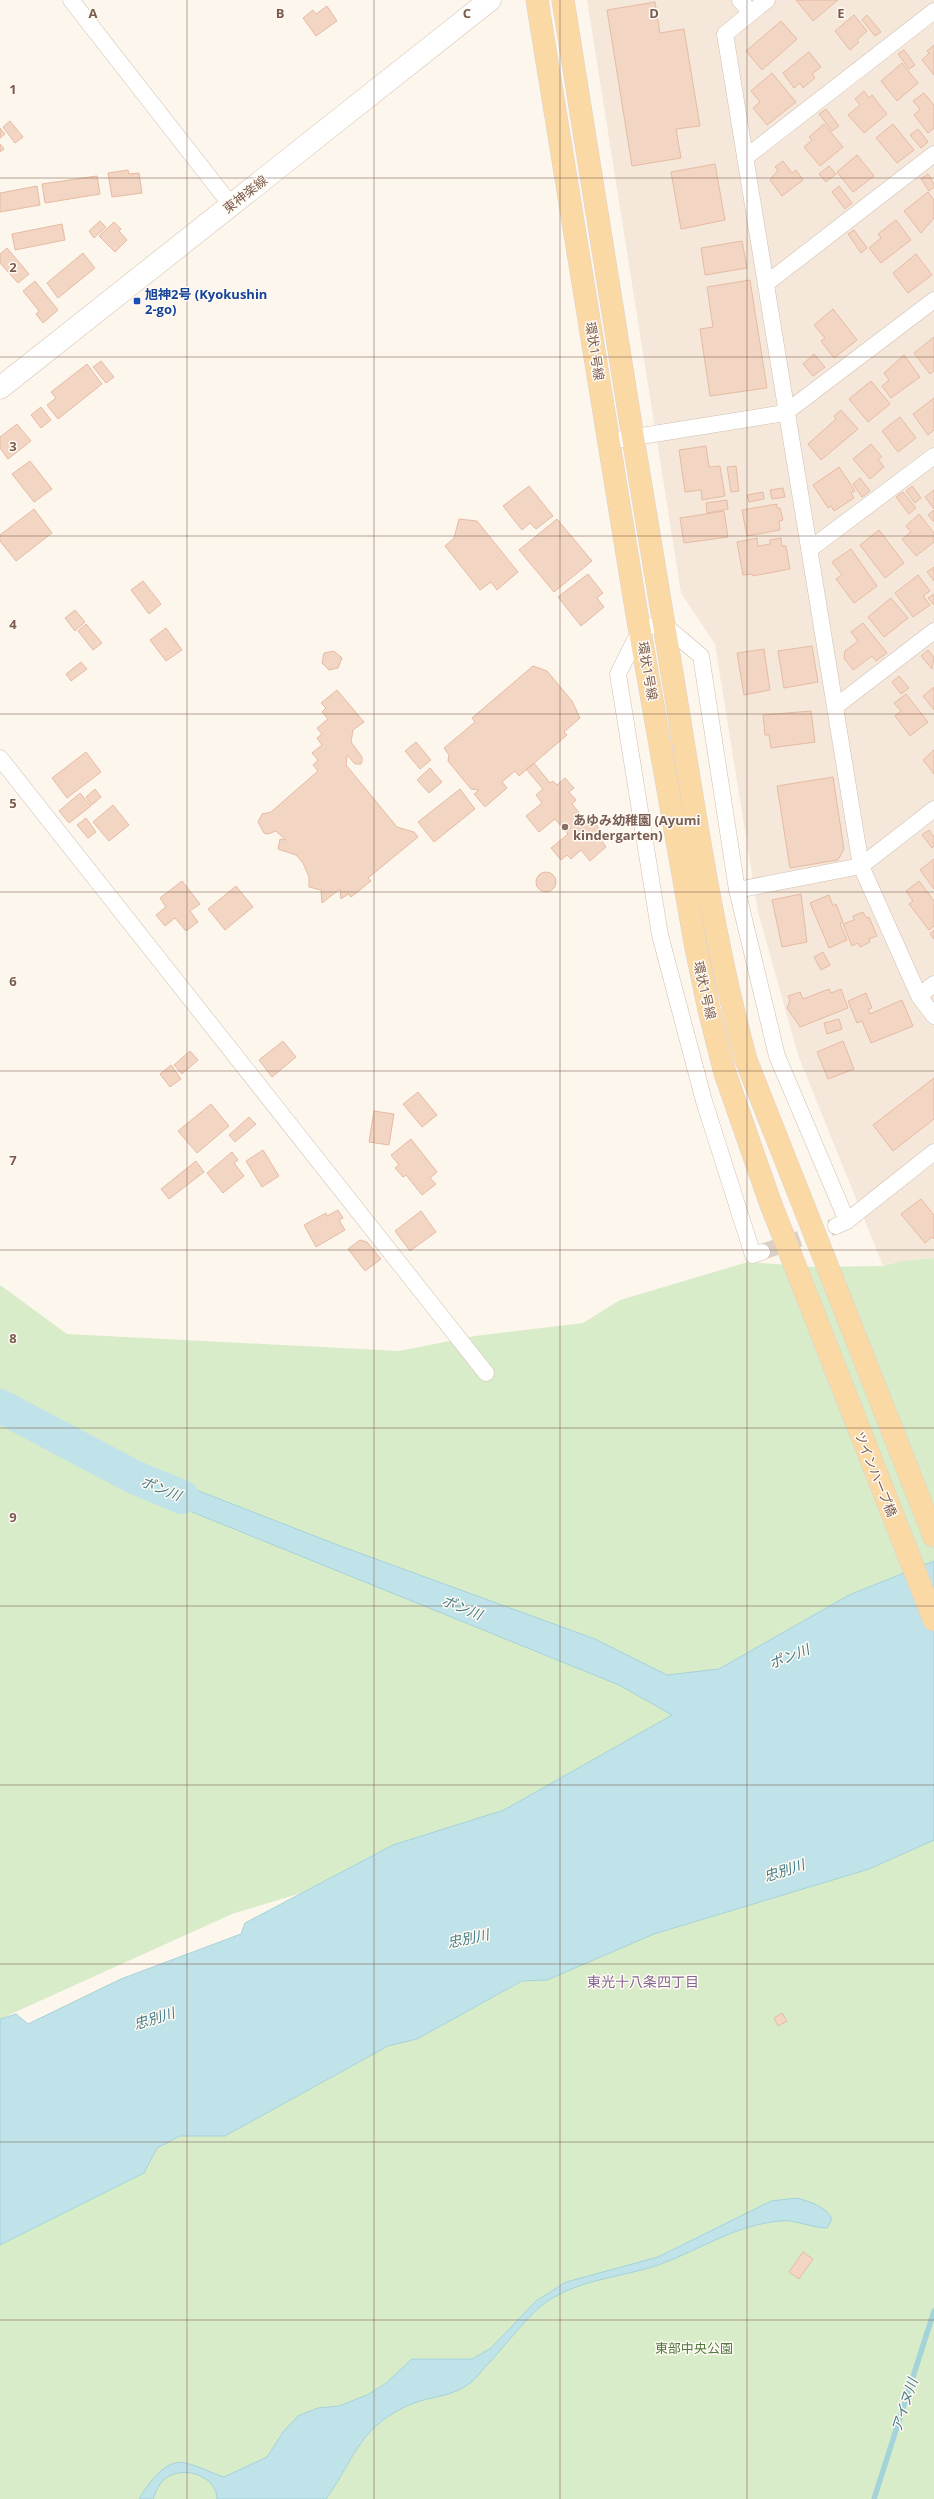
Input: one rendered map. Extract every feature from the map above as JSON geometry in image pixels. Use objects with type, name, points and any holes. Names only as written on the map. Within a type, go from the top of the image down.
[{"type":"main road","name":"東神楽線","points":[[0,388],[490,0]]},
{"type":"main road","name":"環状1号線","points":[[537,0],[641,628],[696,948],[724,1066],[770,1202],[817,1327]]},
{"type":"main road","name":"環状1号線","points":[[563,0],[663,624],[717,939],[730,1001],[746,1060],[846,1317],[934,1536]]},
{"type":"main road","name":"ツインハープ橋","points":[[817,1327],[934,1620]]},
{"type":"street","points":[[71,0],[231,205]]},
{"type":"street","points":[[740,0],[751,14]]},
{"type":"street","points":[[767,0],[725,34],[767,283],[785,413],[810,549],[861,866],[919,996],[934,1016]]},
{"type":"street","points":[[746,156],[934,11]]},
{"type":"street","points":[[767,283],[934,154]]},
{"type":"street","points":[[610,441],[785,413],[934,300]]},
{"type":"street","points":[[810,549],[934,456]]},
{"type":"street","points":[[762,1252],[753,1255],[704,1101],[660,935],[618,674],[641,628],[663,624],[701,656],[737,890],[777,1056],[842,1224],[934,1152]]},
{"type":"street","points":[[835,708],[934,631]]},
{"type":"street","points":[[0,758],[486,1373]]},
{"type":"street","points":[[737,890],[861,866],[934,809]]},
{"type":"street","points":[[919,996],[934,984]]},
{"type":"shaded area","points":[[587,0],[934,0],[934,1258],[902,1261],[883,1266],[798,1055],[758,912],[715,644],[681,593]]},
{"type":"green space","points":[[934,1258],[934,1561],[929,1564],[934,1578],[567,1813],[232,1914],[0,2019],[0,1285],[67,1334],[399,1351],[475,1336],[583,1323],[620,1300],[748,1262],[814,1267],[883,1266],[902,1261]]},
{"type":"green space","name":"東部中央公園","points":[[934,1840],[934,2499],[0,2499],[0,2245],[144,2173],[157,2148],[181,2136],[225,2136],[388,2046],[417,2039],[523,1981],[547,1980],[654,1934],[869,1869]]},
{"type":"water","name":"忠別川","points":[[145,1470],[343,1547],[595,1639],[667,1675],[719,1669],[849,1595],[934,1561],[934,1840],[869,1869],[654,1934],[547,1980],[522,1981],[417,2039],[388,2046],[225,2136],[180,2136],[157,2148],[144,2173],[0,2245],[0,2019],[16,2014],[28,2024],[121,1979],[241,1934],[245,1923],[393,1845],[504,1810],[672,1715],[619,1685],[133,1488]]},
{"type":"water","points":[[797,2198],[817,2205],[826,2211],[832,2219],[827,2228],[786,2221],[764,2223],[748,2227],[719,2238],[661,2264],[577,2286],[551,2299],[534,2312],[470,2383],[449,2394],[414,2403],[381,2421],[361,2444],[326,2499],[217,2499],[216,2491],[212,2484],[206,2479],[190,2473],[182,2473],[173,2474],[161,2482],[153,2499],[139,2499],[152,2480],[164,2468],[171,2464],[178,2462],[186,2463],[224,2477],[267,2457],[283,2432],[298,2416],[318,2408],[339,2406],[367,2395],[385,2384],[412,2359],[472,2359],[491,2348],[536,2301],[566,2282],[658,2257],[771,2201]]},
{"type":"building","points":[[796,0],[838,0],[813,21]]},
{"type":"building","points":[[655,2],[660,33],[684,29],[700,126],[676,129],[681,158],[632,166],[607,10]]},
{"type":"building","points":[[327,6],[337,21],[316,36],[303,18],[313,10],[316,14]]},
{"type":"building","points":[[854,15],[867,31],[857,40],[859,42],[850,50],[835,31]]},
{"type":"building","points":[[867,15],[881,32],[875,36],[862,20]]},
{"type":"building","points":[[781,21],[797,39],[762,70],[746,51]]},
{"type":"building","points":[[934,45],[934,75],[922,60],[929,53],[927,51]]},
{"type":"building","points":[[904,50],[915,65],[909,69],[898,54]]},
{"type":"building","points":[[809,52],[821,67],[812,74],[815,78],[803,88],[800,83],[794,88],[783,73]]},
{"type":"building","points":[[902,63],[918,83],[897,101],[881,81]]},
{"type":"building","points":[[772,73],[796,102],[767,125],[753,108],[760,102],[751,91]]},
{"type":"building","points":[[864,91],[869,98],[872,95],[887,114],[864,133],[848,115],[860,105],[855,99]]},
{"type":"building","points":[[924,93],[934,105],[934,128],[928,133],[914,115],[920,109],[913,101]]},
{"type":"building","points":[[826,109],[839,126],[832,131],[819,114]]},
{"type":"building","points":[[10,121],[23,137],[15,143],[3,127]]},
{"type":"building","points":[[824,124],[843,147],[820,166],[804,147],[812,140],[809,137]]},
{"type":"building","points":[[893,124],[914,150],[897,163],[876,138]]},
{"type":"building","points":[[0,128],[5,134],[0,138]]},
{"type":"building","points":[[918,129],[928,142],[921,148],[910,135]]},
{"type":"building","points":[[0,144],[4,149],[0,152]]},
{"type":"building","points":[[857,155],[874,176],[853,192],[837,172]]},
{"type":"building","points":[[783,161],[792,173],[796,170],[803,180],[782,196],[770,180],[778,170],[775,167]]},
{"type":"building","points":[[715,164],[725,220],[681,229],[671,172]]},
{"type":"building","points":[[829,166],[836,174],[826,182],[819,174]]},
{"type":"building","points":[[128,170],[129,174],[139,173],[142,193],[112,197],[108,173]]},
{"type":"building","points":[[928,174],[934,184],[934,187],[929,191],[921,179]]},
{"type":"building","points":[[97,176],[100,194],[45,203],[42,184]]},
{"type":"building","points":[[37,186],[40,205],[0,212],[0,193]]},
{"type":"building","points":[[839,186],[852,203],[845,209],[832,192]]},
{"type":"building","points":[[928,192],[934,200],[934,218],[921,233],[904,211]]},
{"type":"building","points":[[896,220],[911,240],[881,263],[869,248],[881,238],[878,234]]},
{"type":"building","points":[[100,221],[106,227],[94,238],[89,231]]},
{"type":"building","points":[[114,222],[121,229],[119,231],[127,240],[115,252],[99,236]]},
{"type":"building","points":[[62,224],[65,240],[15,250],[12,234]]},
{"type":"building","points":[[854,230],[867,248],[861,253],[848,234]]},
{"type":"building","points":[[742,241],[747,268],[705,275],[701,248]]},
{"type":"building","points":[[7,248],[29,274],[18,283],[0,263],[0,254]]},
{"type":"building","points":[[83,253],[95,268],[58,298],[47,283]]},
{"type":"building","points":[[916,254],[932,275],[908,293],[893,273]]},
{"type":"building","points":[[750,280],[767,388],[710,396],[700,329],[713,327],[707,287]]},
{"type":"building","points":[[35,281],[58,310],[43,323],[36,314],[39,311],[23,291]]},
{"type":"building","points":[[833,309],[857,340],[834,358],[821,341],[825,338],[814,325]]},
{"type":"building","points":[[934,337],[934,371],[930,374],[914,353]]},
{"type":"building","points":[[814,354],[825,367],[813,376],[803,364]]},
{"type":"building","points":[[904,355],[920,377],[891,398],[882,386],[889,380],[884,373]]},
{"type":"building","points":[[101,361],[114,377],[106,383],[93,367]]},
{"type":"building","points":[[87,364],[102,384],[58,419],[47,405],[56,398],[51,392]]},
{"type":"building","points":[[871,381],[890,404],[868,422],[849,399]]},
{"type":"building","points":[[934,398],[934,430],[928,435],[913,414]]},
{"type":"building","points":[[41,407],[51,420],[41,428],[31,415]]},
{"type":"building","points":[[841,410],[858,429],[821,460],[808,444],[836,419],[834,416]]},
{"type":"building","points":[[900,417],[916,438],[898,452],[882,431]]},
{"type":"building","points":[[17,424],[31,441],[8,459],[0,448],[0,437]]},
{"type":"building","points":[[871,444],[882,457],[878,459],[884,467],[870,479],[853,459]]},
{"type":"building","points":[[706,446],[709,467],[720,466],[725,496],[702,500],[701,490],[685,492],[679,450]]},
{"type":"building","points":[[30,461],[52,489],[34,502],[12,474]]},
{"type":"building","points":[[736,466],[739,491],[731,492],[727,467]]},
{"type":"building","points":[[839,467],[855,491],[851,493],[854,498],[834,511],[831,506],[828,508],[813,485]]},
{"type":"building","points":[[860,478],[870,491],[862,497],[853,484]]},
{"type":"building","points":[[529,486],[553,516],[536,529],[530,523],[522,530],[503,506]]},
{"type":"building","points":[[912,486],[921,498],[915,503],[906,491]]},
{"type":"building","points":[[783,488],[785,497],[772,499],[770,490]]},
{"type":"building","points":[[934,490],[934,509],[925,497]]},
{"type":"building","points":[[763,492],[764,499],[749,502],[747,495]]},
{"type":"building","points":[[903,492],[916,508],[909,514],[896,497]]},
{"type":"building","points":[[727,500],[728,509],[707,513],[706,503]]},
{"type":"building","points":[[777,504],[777,508],[780,508],[783,520],[779,521],[780,530],[747,536],[742,510]]},
{"type":"building","points":[[34,509],[52,533],[16,561],[0,541],[0,535]]},
{"type":"building","points":[[934,510],[934,522],[928,515]]},
{"type":"building","points":[[724,511],[728,537],[684,543],[680,518]]},
{"type":"building","points":[[919,514],[934,533],[934,542],[916,556],[902,539],[911,532],[906,526]]},
{"type":"building","points":[[459,519],[477,521],[518,572],[497,590],[491,582],[480,590],[445,546],[454,538]]},
{"type":"building","points":[[557,519],[592,561],[554,592],[519,550]]},
{"type":"building","points":[[879,530],[904,563],[885,578],[860,545]]},
{"type":"building","points":[[757,538],[758,546],[770,544],[770,540],[781,538],[782,546],[786,546],[790,569],[753,576],[752,574],[743,575],[737,542]]},
{"type":"building","points":[[851,549],[877,586],[854,603],[836,579],[842,575],[832,562]]},
{"type":"building","points":[[934,567],[934,581],[927,572]]},
{"type":"building","points":[[588,574],[603,593],[597,598],[604,607],[581,626],[558,597]]},
{"type":"building","points":[[918,575],[930,591],[923,596],[930,605],[913,617],[895,593]]},
{"type":"building","points":[[143,581],[161,604],[149,614],[131,590]]},
{"type":"building","points":[[934,594],[934,605],[928,598]]},
{"type":"building","points":[[891,598],[908,618],[884,637],[868,617]]},
{"type":"building","points":[[75,610],[85,622],[75,631],[65,618]]},
{"type":"building","points":[[863,623],[887,653],[876,661],[872,656],[853,670],[844,658],[845,651],[858,641],[851,632]]},
{"type":"building","points":[[86,624],[102,643],[93,650],[78,631]]},
{"type":"building","points":[[166,628],[182,650],[166,661],[150,640]]},
{"type":"building","points":[[812,646],[818,682],[784,688],[778,651]]},
{"type":"building","points":[[764,649],[770,690],[744,695],[737,653]]},
{"type":"building","points":[[928,650],[934,657],[932,669],[921,656]]},
{"type":"building","points":[[334,651],[342,658],[338,668],[329,670],[322,663],[324,653]]},
{"type":"building","points":[[81,662],[87,669],[71,681],[66,674]]},
{"type":"building","points":[[533,666],[547,671],[572,701],[580,718],[564,732],[567,735],[519,776],[515,771],[502,782],[507,788],[485,807],[474,794],[479,790],[471,789],[448,761],[449,755],[444,748],[475,722],[472,718]]},
{"type":"building","points":[[899,676],[909,688],[901,694],[892,682]]},
{"type":"building","points":[[934,687],[934,710],[923,696]]},
{"type":"building","points":[[337,690],[364,722],[353,730],[351,742],[362,757],[361,764],[355,764],[347,755],[346,765],[397,827],[414,832],[418,837],[368,878],[371,881],[351,897],[348,894],[341,899],[340,889],[322,903],[321,890],[309,887],[309,877],[303,863],[296,855],[278,849],[280,839],[286,840],[276,831],[268,834],[264,833],[258,822],[262,814],[271,812],[318,771],[313,765],[318,760],[312,753],[322,745],[317,738],[322,734],[317,728],[328,719],[322,712],[326,708],[321,703]]},
{"type":"building","points":[[906,694],[928,722],[910,736],[895,716],[901,711],[894,703]]},
{"type":"building","points":[[811,711],[815,742],[771,748],[769,735],[765,735],[763,715]]},
{"type":"building","points":[[416,742],[431,760],[420,769],[405,751]]},
{"type":"building","points":[[934,750],[934,774],[923,760]]},
{"type":"building","points":[[86,752],[101,772],[67,798],[52,778]]},
{"type":"building","points":[[534,763],[550,783],[553,781],[557,785],[565,778],[574,788],[569,792],[576,800],[572,804],[585,820],[589,816],[606,837],[601,840],[606,847],[590,861],[581,850],[571,859],[567,855],[561,860],[551,848],[568,834],[555,819],[539,832],[526,816],[542,803],[536,795],[543,789],[526,769]]},
{"type":"building","points":[[430,768],[442,782],[429,793],[417,780]]},
{"type":"building","points":[[833,777],[844,849],[838,860],[790,868],[777,786]]},
{"type":"building","points":[[95,789],[101,797],[92,805],[86,797]]},
{"type":"building","points":[[460,789],[475,809],[434,842],[418,822]]},
{"type":"building","points":[[80,793],[91,806],[69,823],[59,811]]},
{"type":"building","points":[[113,805],[129,825],[109,841],[93,822]]},
{"type":"building","points":[[86,818],[96,832],[88,838],[77,825]]},
{"type":"building","points":[[929,830],[934,837],[934,846],[932,848],[922,835]]},
{"type":"building","points":[[934,859],[934,889],[920,870]]},
{"type":"building","points":[[542,872],[550,872],[556,878],[556,886],[550,892],[542,892],[536,886],[536,878]]},
{"type":"building","points":[[182,881],[200,904],[190,911],[198,922],[186,931],[175,918],[165,926],[156,915],[166,907],[160,898]]},
{"type":"building","points":[[919,881],[934,901],[934,926],[929,930],[909,904],[913,901],[906,891]]},
{"type":"building","points":[[236,886],[253,907],[225,930],[208,909]]},
{"type":"building","points":[[801,894],[807,942],[782,947],[772,900]]},
{"type":"building","points":[[829,895],[833,906],[836,904],[843,922],[840,924],[847,940],[829,948],[810,903]]},
{"type":"building","points":[[863,912],[866,918],[869,917],[877,936],[869,939],[870,942],[860,947],[858,943],[852,946],[843,924],[854,920],[853,916]]},
{"type":"building","points":[[934,930],[934,939],[930,934]]},
{"type":"building","points":[[823,952],[830,965],[821,970],[814,957]]},
{"type":"building","points":[[829,989],[831,993],[841,989],[848,1008],[800,1027],[787,1008],[790,1000],[788,996],[800,992],[803,999]]},
{"type":"building","points":[[866,993],[872,1008],[868,1009],[870,1014],[902,1000],[913,1026],[871,1043],[862,1021],[857,1023],[848,1001]]},
{"type":"building","points":[[839,1019],[842,1029],[827,1034],[824,1023]]},
{"type":"building","points":[[283,1041],[296,1057],[272,1077],[259,1060]]},
{"type":"building","points":[[843,1041],[854,1069],[828,1079],[817,1052]]},
{"type":"building","points":[[190,1051],[198,1060],[182,1074],[174,1065]]},
{"type":"building","points":[[171,1065],[181,1079],[170,1087],[160,1074]]},
{"type":"building","points":[[934,1078],[934,1119],[893,1151],[873,1125]]},
{"type":"building","points":[[418,1092],[437,1115],[422,1127],[403,1104]]},
{"type":"building","points":[[211,1104],[229,1126],[197,1153],[178,1131]]},
{"type":"building","points":[[374,1111],[394,1114],[389,1145],[369,1142]]},
{"type":"building","points":[[249,1117],[256,1124],[235,1142],[229,1135]]},
{"type":"building","points":[[411,1139],[437,1172],[430,1178],[436,1184],[422,1195],[406,1175],[403,1177],[395,1168],[399,1165],[391,1155]]},
{"type":"building","points":[[263,1150],[279,1176],[262,1187],[246,1161]]},
{"type":"building","points":[[232,1152],[238,1160],[234,1163],[244,1176],[223,1193],[207,1173]]},
{"type":"building","points":[[196,1161],[204,1172],[169,1199],[161,1189]]},
{"type":"building","points":[[921,1199],[934,1215],[934,1239],[932,1237],[925,1243],[901,1214]]},
{"type":"building","points":[[338,1210],[343,1218],[339,1220],[345,1230],[316,1247],[304,1225],[326,1213],[327,1216]]},
{"type":"building","points":[[421,1211],[436,1232],[410,1251],[395,1231]]},
{"type":"building","points":[[360,1240],[367,1242],[381,1259],[365,1271],[348,1249]]},
{"type":"building","points":[[782,2013],[787,2021],[778,2026],[774,2018]]},
{"type":"building","points":[[803,2252],[813,2259],[799,2279],[789,2272]]},
{"type":"waterway","name":"ポン川","points":[[0,1406],[134,1477],[182,1497]]},
{"type":"waterway","name":"アイヌ川","points":[[874,2499],[934,2311]]},
{"type":"tunnel","points":[[762,1252],[836,1226]]},
{"type":"place","name":"旭神2号 (Kyokushin 2-go)","points":[[137,301]]},
{"type":"place","name":"あゆみ幼稚園 (Ayumi kindergarten)","points":[[565,827]]},
{"type":"district","name":"東光十八条四丁目","points":[[643,1981]]}]
